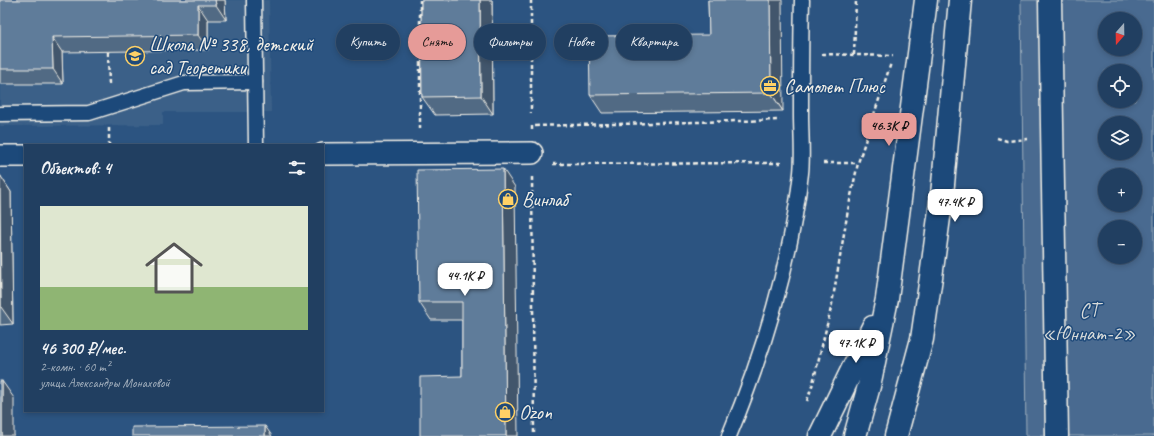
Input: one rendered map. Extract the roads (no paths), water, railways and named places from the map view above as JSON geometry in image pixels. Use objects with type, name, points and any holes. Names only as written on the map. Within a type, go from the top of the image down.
[{"type":"main road","points":[[855,436],[869,386],[887,299],[926,0]]},
{"type":"main road","points":[[896,436],[922,339],[942,195],[960,0]]},
{"type":"main road","points":[[1050,0],[1057,436]]},
{"type":"main road","points":[[820,436],[887,299]]},
{"type":"street","points":[[324,154],[420,154],[532,159]]},
{"type":"street","points":[[0,156],[24,156]]},
{"type":"lane","points":[[254,0],[256,144]]},
{"type":"lane","points":[[729,436],[761,346],[778,292],[794,224],[801,163],[802,0]]},
{"type":"lane","points":[[0,114],[89,113],[184,83],[255,82]]},
{"type":"place","name":"Школа № 338, детский сад Теоретики","points":[[135,56]]},
{"type":"place","name":"Самолет Плюс","points":[[770,86]]},
{"type":"place","name":"Винлаб","points":[[508,199]]},
{"type":"place","name":"Ozon","points":[[505,412]]},
{"type":"park label","name":"СТ «Юннат-2»","points":[[1089,322]]}]
